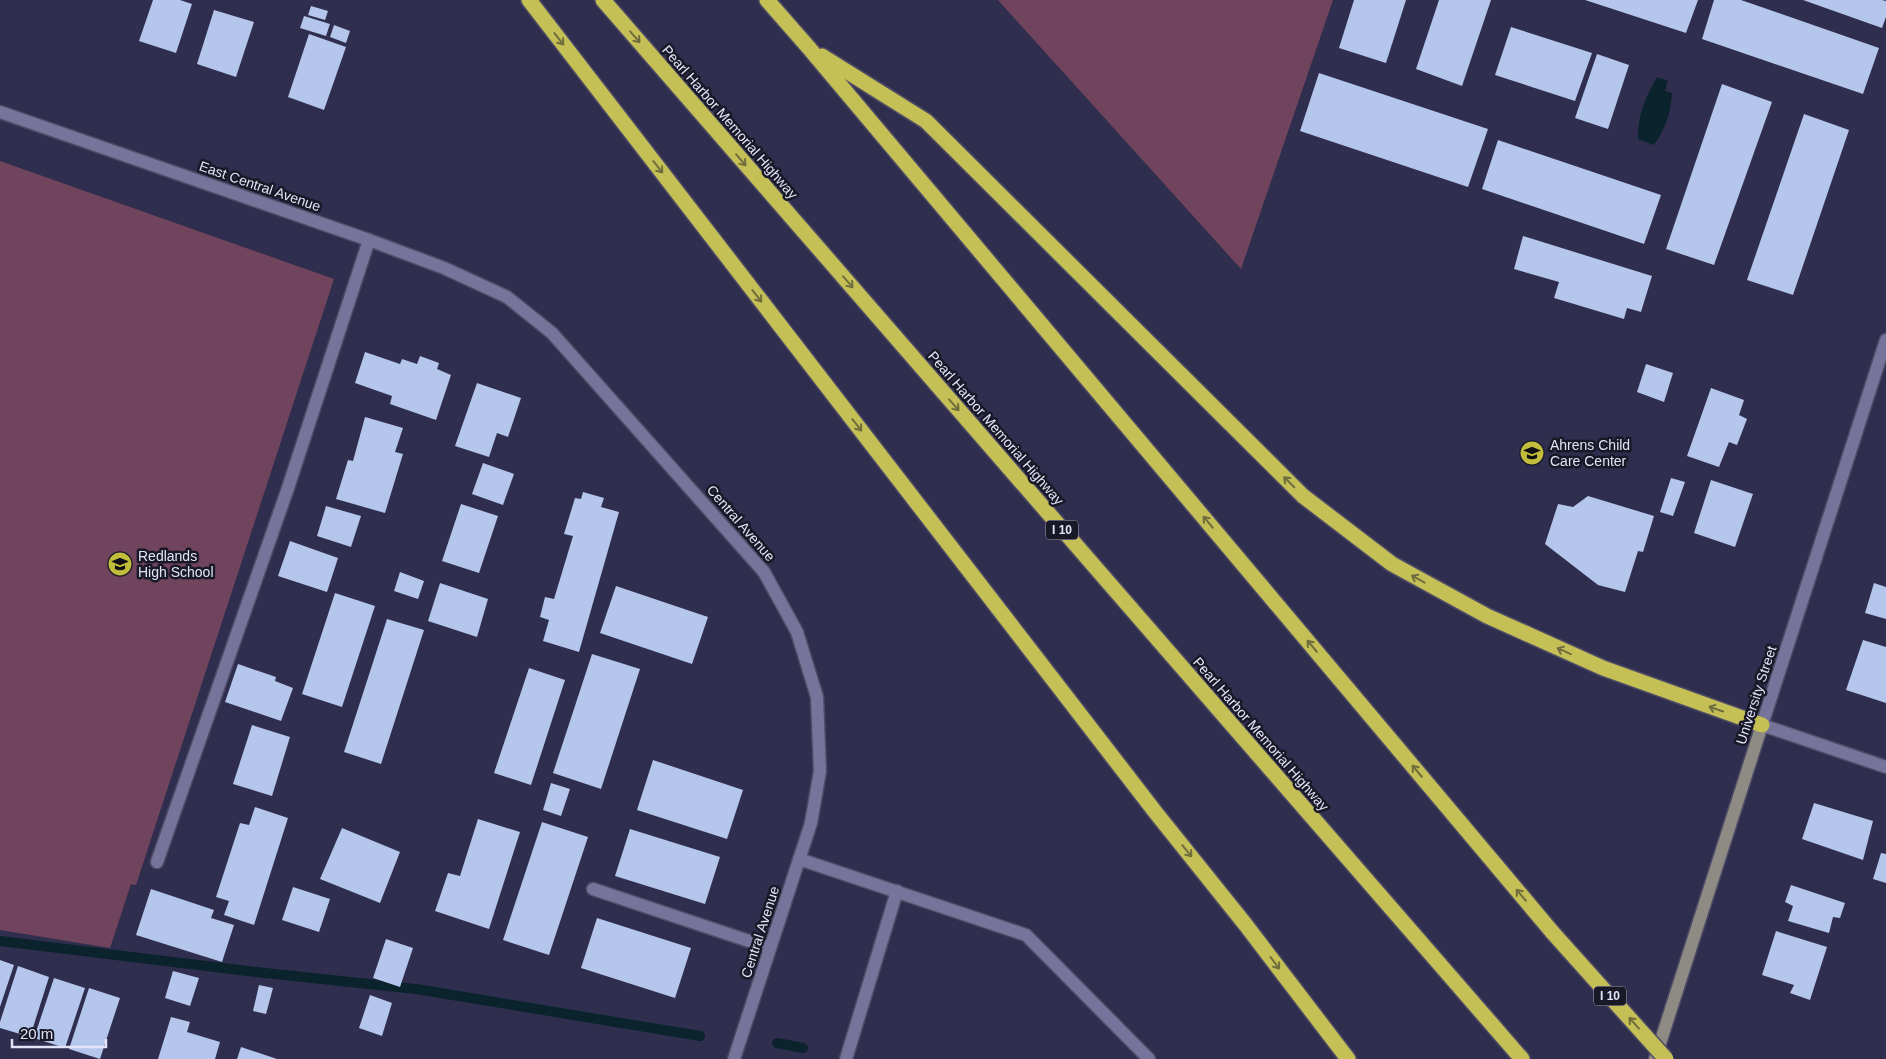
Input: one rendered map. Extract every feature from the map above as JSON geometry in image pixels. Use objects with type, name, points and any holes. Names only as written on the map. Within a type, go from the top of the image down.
[{"type":"highway","points":[[529,0],[1348,1059]]},
{"type":"highway","name":"Pearl Harbor Memorial Highway","points":[[603,0],[1522,1059]]},
{"type":"highway","name":"I 10","points":[[767,0],[1553,933],[1666,1059]]},
{"type":"highway","points":[[809,48],[926,121],[1302,496],[1392,564],[1487,616],[1603,668],[1762,725]]},
{"type":"main road","name":"University Street","points":[[1655,1059],[1762,725]]},
{"type":"street","name":"East Central Avenue","points":[[0,112],[369,240],[444,268],[508,297]]},
{"type":"street","points":[[156,862],[288,488],[369,240]]},
{"type":"street","name":"Central Avenue","points":[[508,297],[552,333],[764,572],[797,632],[817,697],[820,771],[811,822],[734,1059]]},
{"type":"street","name":"University Street","points":[[1762,725],[1886,340]]},
{"type":"street","points":[[1762,725],[1886,767]]},
{"type":"street","points":[[799,859],[1026,935],[1149,1059]]},
{"type":"street","points":[[593,889],[770,948]]},
{"type":"street","points":[[846,1059],[897,891]]},
{"type":"shaded area","points":[[998,0],[1333,0],[1241,269]]},
{"type":"shaded area","name":"Redlands High School","points":[[0,161],[334,279],[136,885],[131,884],[110,948],[0,930]]},
{"type":"water","points":[[1657,77],[1668,81],[1665,91],[1672,93],[1667,120],[1654,145],[1638,139],[1638,130],[1643,106]]},
{"type":"building","points":[[153,0],[180,0],[192,4],[176,53],[139,41]]},
{"type":"building","points":[[1354,0],[1406,0],[1386,63],[1339,48]]},
{"type":"building","points":[[1439,0],[1491,0],[1462,86],[1416,69]]},
{"type":"building","points":[[1585,0],[1698,0],[1686,33]]},
{"type":"building","points":[[1714,0],[1741,0],[1879,48],[1863,94],[1702,39]]},
{"type":"building","points":[[1803,0],[1882,0],[1886,1],[1886,17],[1882,28]]},
{"type":"building","points":[[311,6],[328,11],[325,20],[308,15]]},
{"type":"building","points":[[214,10],[254,22],[236,77],[197,64]]},
{"type":"building","points":[[304,16],[330,24],[326,36],[300,28]]},
{"type":"building","points":[[334,25],[350,31],[346,43],[330,37]]},
{"type":"building","points":[[1511,27],[1592,53],[1575,101],[1495,75]]},
{"type":"building","points":[[309,34],[346,47],[324,110],[288,97]]},
{"type":"building","points":[[1597,54],[1629,65],[1608,129],[1575,118]]},
{"type":"building","points":[[1319,73],[1488,129],[1468,187],[1300,131]]},
{"type":"building","points":[[1722,84],[1772,102],[1714,265],[1666,249]]},
{"type":"building","points":[[1804,114],[1849,130],[1793,295],[1747,280]]},
{"type":"building","points":[[1498,140],[1661,195],[1644,244],[1482,189]]},
{"type":"building","points":[[1523,236],[1652,276],[1641,312],[1627,308],[1624,319],[1554,298],[1559,282],[1514,269]]},
{"type":"building","points":[[365,352],[400,364],[402,359],[417,364],[420,356],[439,363],[437,369],[451,375],[436,420],[390,404],[392,396],[355,383]]},
{"type":"building","points":[[1646,364],[1673,373],[1664,402],[1637,392]]},
{"type":"building","points":[[477,383],[521,398],[508,437],[497,433],[489,457],[455,446]]},
{"type":"building","points":[[1711,388],[1744,400],[1739,415],[1747,419],[1737,445],[1729,442],[1719,467],[1687,456]]},
{"type":"building","points":[[365,417],[403,428],[395,452],[403,454],[385,513],[336,499],[348,460],[353,461]]},
{"type":"building","points":[[483,463],[514,474],[503,505],[472,494]]},
{"type":"building","points":[[1671,478],[1685,482],[1673,516],[1660,512]]},
{"type":"building","points":[[1711,480],[1753,494],[1735,547],[1694,533]]},
{"type":"building","points":[[583,492],[604,498],[601,507],[619,512],[579,652],[543,641],[549,620],[540,617],[545,597],[554,599],[573,536],[564,534],[575,498],[581,499]]},
{"type":"building","points":[[1588,496],[1654,516],[1643,552],[1638,551],[1625,592],[1598,585],[1545,544],[1558,504],[1573,507]]},
{"type":"building","points":[[461,504],[498,516],[479,573],[442,561]]},
{"type":"building","points":[[326,506],[361,516],[351,547],[317,536]]},
{"type":"building","points":[[290,541],[338,558],[327,592],[278,576]]},
{"type":"building","points":[[400,572],[424,581],[418,599],[394,591]]},
{"type":"building","points":[[440,583],[488,599],[477,637],[428,621]]},
{"type":"building","points":[[1874,583],[1886,587],[1886,619],[1865,613]]},
{"type":"building","points":[[616,586],[708,617],[692,664],[600,633]]},
{"type":"building","points":[[335,593],[375,606],[342,707],[302,694]]},
{"type":"building","points":[[387,619],[424,630],[381,764],[344,752]]},
{"type":"building","points":[[1863,640],[1886,647],[1886,703],[1846,690]]},
{"type":"building","points":[[592,654],[640,669],[601,789],[553,773]]},
{"type":"building","points":[[238,664],[276,677],[275,681],[293,688],[281,721],[225,702]]},
{"type":"building","points":[[529,668],[565,680],[531,785],[494,773]]},
{"type":"building","points":[[252,725],[290,737],[272,796],[233,784]]},
{"type":"building","points":[[653,760],[743,790],[727,839],[637,810]]},
{"type":"building","points":[[551,783],[570,789],[561,816],[543,810]]},
{"type":"building","points":[[1814,803],[1873,821],[1863,860],[1802,839]]},
{"type":"building","points":[[255,807],[288,818],[254,925],[224,915],[229,901],[216,897],[240,823],[249,825]]},
{"type":"building","points":[[478,819],[520,832],[489,929],[435,911],[448,873],[460,876]]},
{"type":"building","points":[[542,822],[588,837],[549,955],[503,940]]},
{"type":"building","points":[[342,828],[400,852],[380,903],[320,879]]},
{"type":"building","points":[[630,829],[720,857],[705,904],[615,876]]},
{"type":"building","points":[[1881,853],[1886,854],[1886,883],[1873,879]]},
{"type":"building","points":[[1791,885],[1845,903],[1840,918],[1833,917],[1829,933],[1788,921],[1793,906],[1785,902]]},
{"type":"building","points":[[293,887],[330,899],[319,932],[282,920]]},
{"type":"building","points":[[151,889],[214,910],[211,918],[234,925],[222,962],[136,935]]},
{"type":"building","points":[[597,918],[691,948],[675,998],[581,968]]},
{"type":"building","points":[[1776,931],[1827,947],[1810,1000],[1790,993],[1794,985],[1762,975]]},
{"type":"building","points":[[386,939],[413,948],[400,987],[373,978]]},
{"type":"building","points":[[0,960],[14,965],[0,1007]]},
{"type":"building","points":[[18,966],[49,977],[30,1037],[0,1028],[0,1022]]},
{"type":"building","points":[[173,971],[199,978],[190,1006],[165,998]]},
{"type":"building","points":[[54,978],[85,988],[65,1048],[34,1038]]},
{"type":"building","points":[[259,985],[273,988],[266,1014],[253,1011]]},
{"type":"building","points":[[89,988],[120,998],[100,1059],[69,1049]]},
{"type":"building","points":[[370,995],[392,1003],[382,1036],[359,1028]]},
{"type":"building","points":[[171,1017],[190,1022],[187,1032],[220,1042],[215,1059],[158,1059]]},
{"type":"building","points":[[241,1047],[277,1059],[237,1059]]},
{"type":"waterway","points":[[0,941],[416,989],[700,1036]]},
{"type":"waterway","points":[[777,1043],[803,1048]]},
{"type":"place","name":"Ahrens Child Care Center","points":[[1532,453]]},
{"type":"place","name":"Redlands High School","points":[[120,564]]}]
